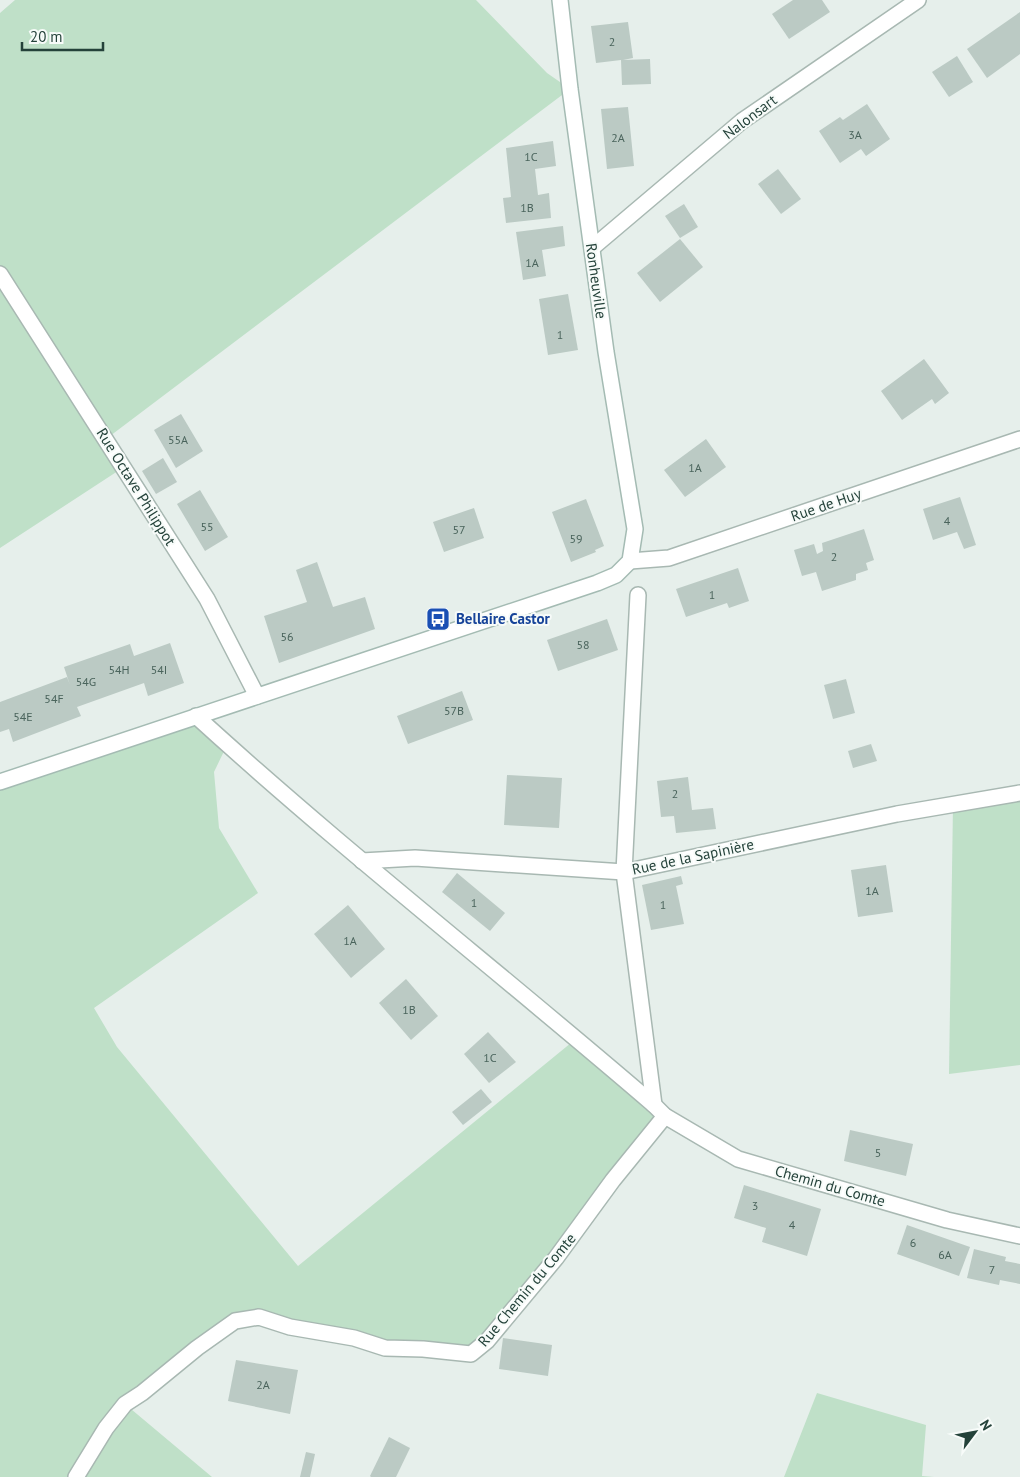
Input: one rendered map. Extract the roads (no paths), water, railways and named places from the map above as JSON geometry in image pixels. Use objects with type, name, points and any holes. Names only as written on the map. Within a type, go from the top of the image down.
[{"type":"street","name":"Ronheuville","points":[[560,0],[570,89],[606,352],[635,529],[630,561]]},
{"type":"street","name":"Nalonsart","points":[[592,248],[742,121],[918,0]]},
{"type":"street","name":"Rue Octave Philippot","points":[[3,279],[207,599],[257,696]]},
{"type":"street","name":"Rue de Huy","points":[[630,561],[669,558],[1020,439]]},
{"type":"street","points":[[0,782],[597,583],[616,575],[630,561]]},
{"type":"street","points":[[638,596],[624,872],[654,1104]]},
{"type":"street","name":"Chemin du Comte","points":[[196,716],[262,776],[577,1038],[654,1104],[665,1116],[738,1159],[948,1220],[1020,1236]]},
{"type":"street","name":"Rue de la Sapinière","points":[[362,861],[415,858],[624,872],[897,814],[1020,793]]},
{"type":"street","name":"Rue Chemin du Comte","points":[[76,1477],[106,1428],[125,1404],[142,1393],[196,1348],[235,1321],[259,1317],[290,1327],[354,1338],[385,1348],[422,1349],[471,1354],[487,1341],[556,1258],[613,1180],[665,1116]]},
{"type":"place","name":"Bellaire Castor","points":[[438,619]]}]
